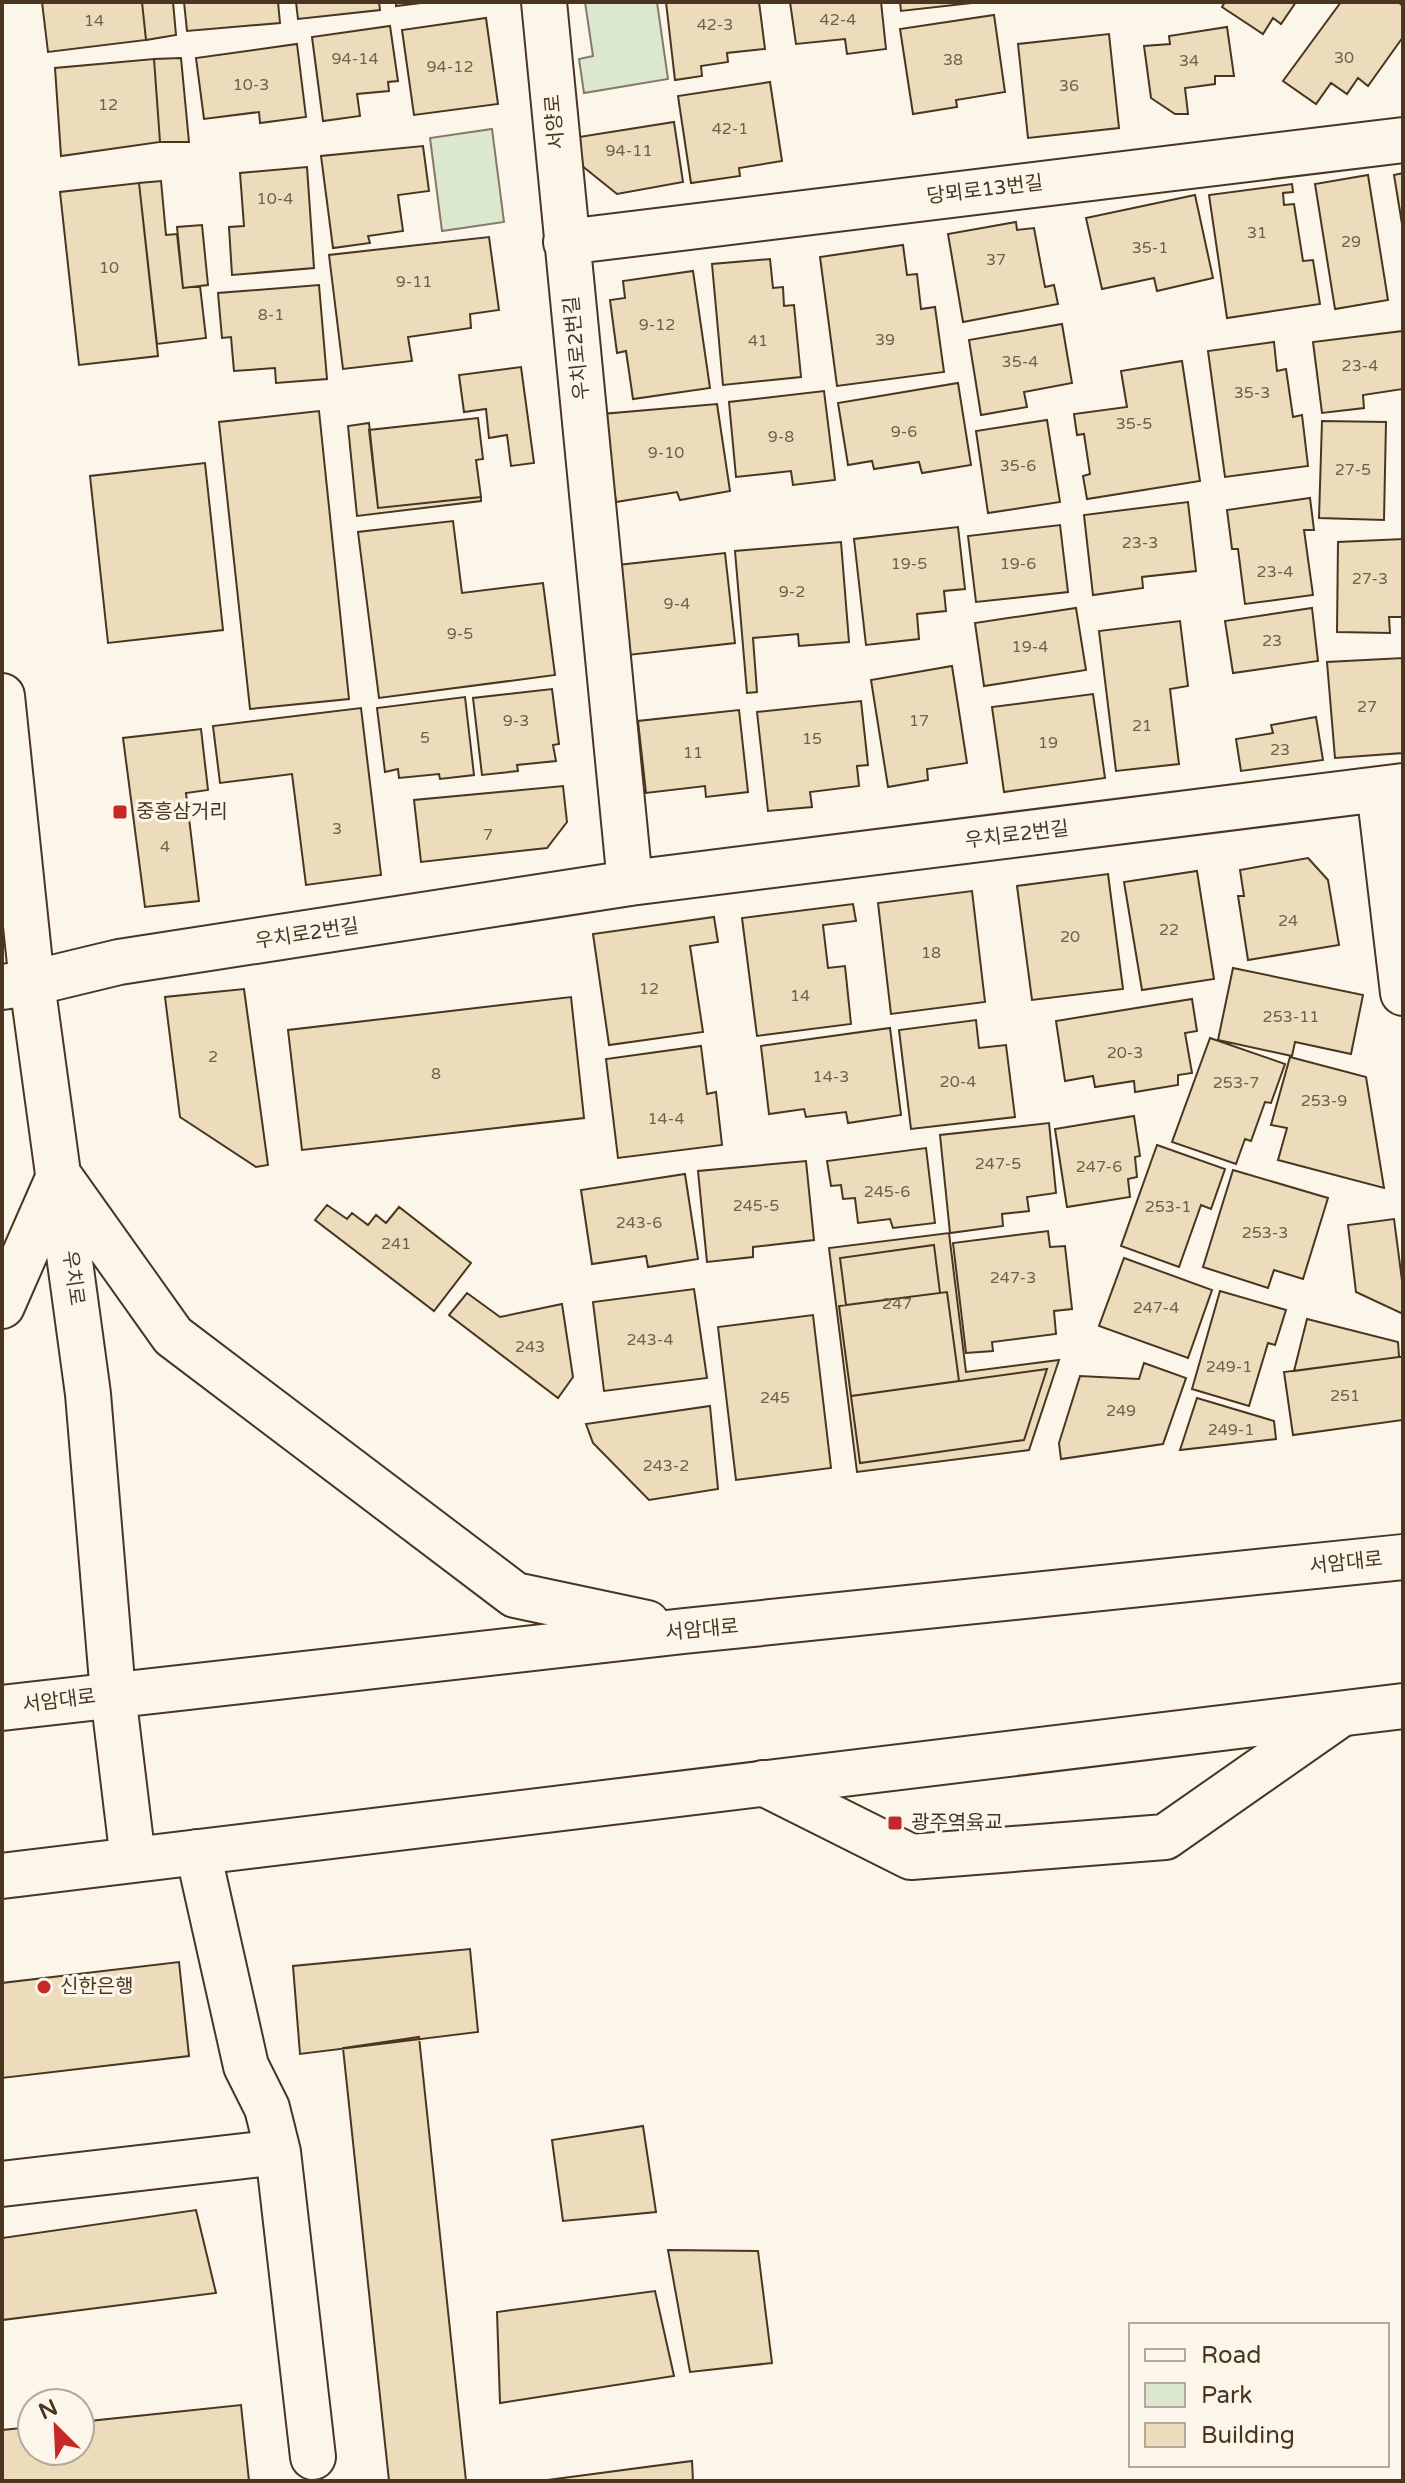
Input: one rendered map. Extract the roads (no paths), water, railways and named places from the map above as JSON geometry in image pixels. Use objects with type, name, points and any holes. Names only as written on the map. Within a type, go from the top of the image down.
[{"type":"main road","name":"서양로","points":[[544,2],[566,242]]},
{"type":"main road","name":"당뫼로13번길","points":[[566,242],[1403,140]]},
{"type":"main road","name":"우치로2번길","points":[[566,242],[630,883]]},
{"type":"main road","name":"우치로","points":[[2,696],[17,985],[59,1176],[88,1394],[113,1694],[133,1860]]},
{"type":"main road","name":"우치로2번길","points":[[17,985],[119,962],[630,883],[1391,787]]},
{"type":"main road","points":[[1391,787],[1403,993]]},
{"type":"main road","points":[[2,1306],[59,1176]]},
{"type":"main road","points":[[59,1176],[173,1336],[515,1595],[684,1631]]},
{"type":"main road","name":"서암대로","points":[[2,1708],[684,1631],[1403,1557]]},
{"type":"main road","points":[[2,1876],[1403,1706]]},
{"type":"main road","points":[[763,1783],[911,1857],[1165,1837],[1341,1714]]},
{"type":"main road","points":[[198,1852],[246,2066],[267,2108],[278,2152],[313,2457]]},
{"type":"main road","points":[[2,2184],[278,2152]]},
{"type":"place","name":"중흥삼거리","points":[[120,812]]},
{"type":"place","name":"광주역육교","points":[[895,1823]]},
{"type":"place","name":"신한은행","points":[[44,1987]]}]
